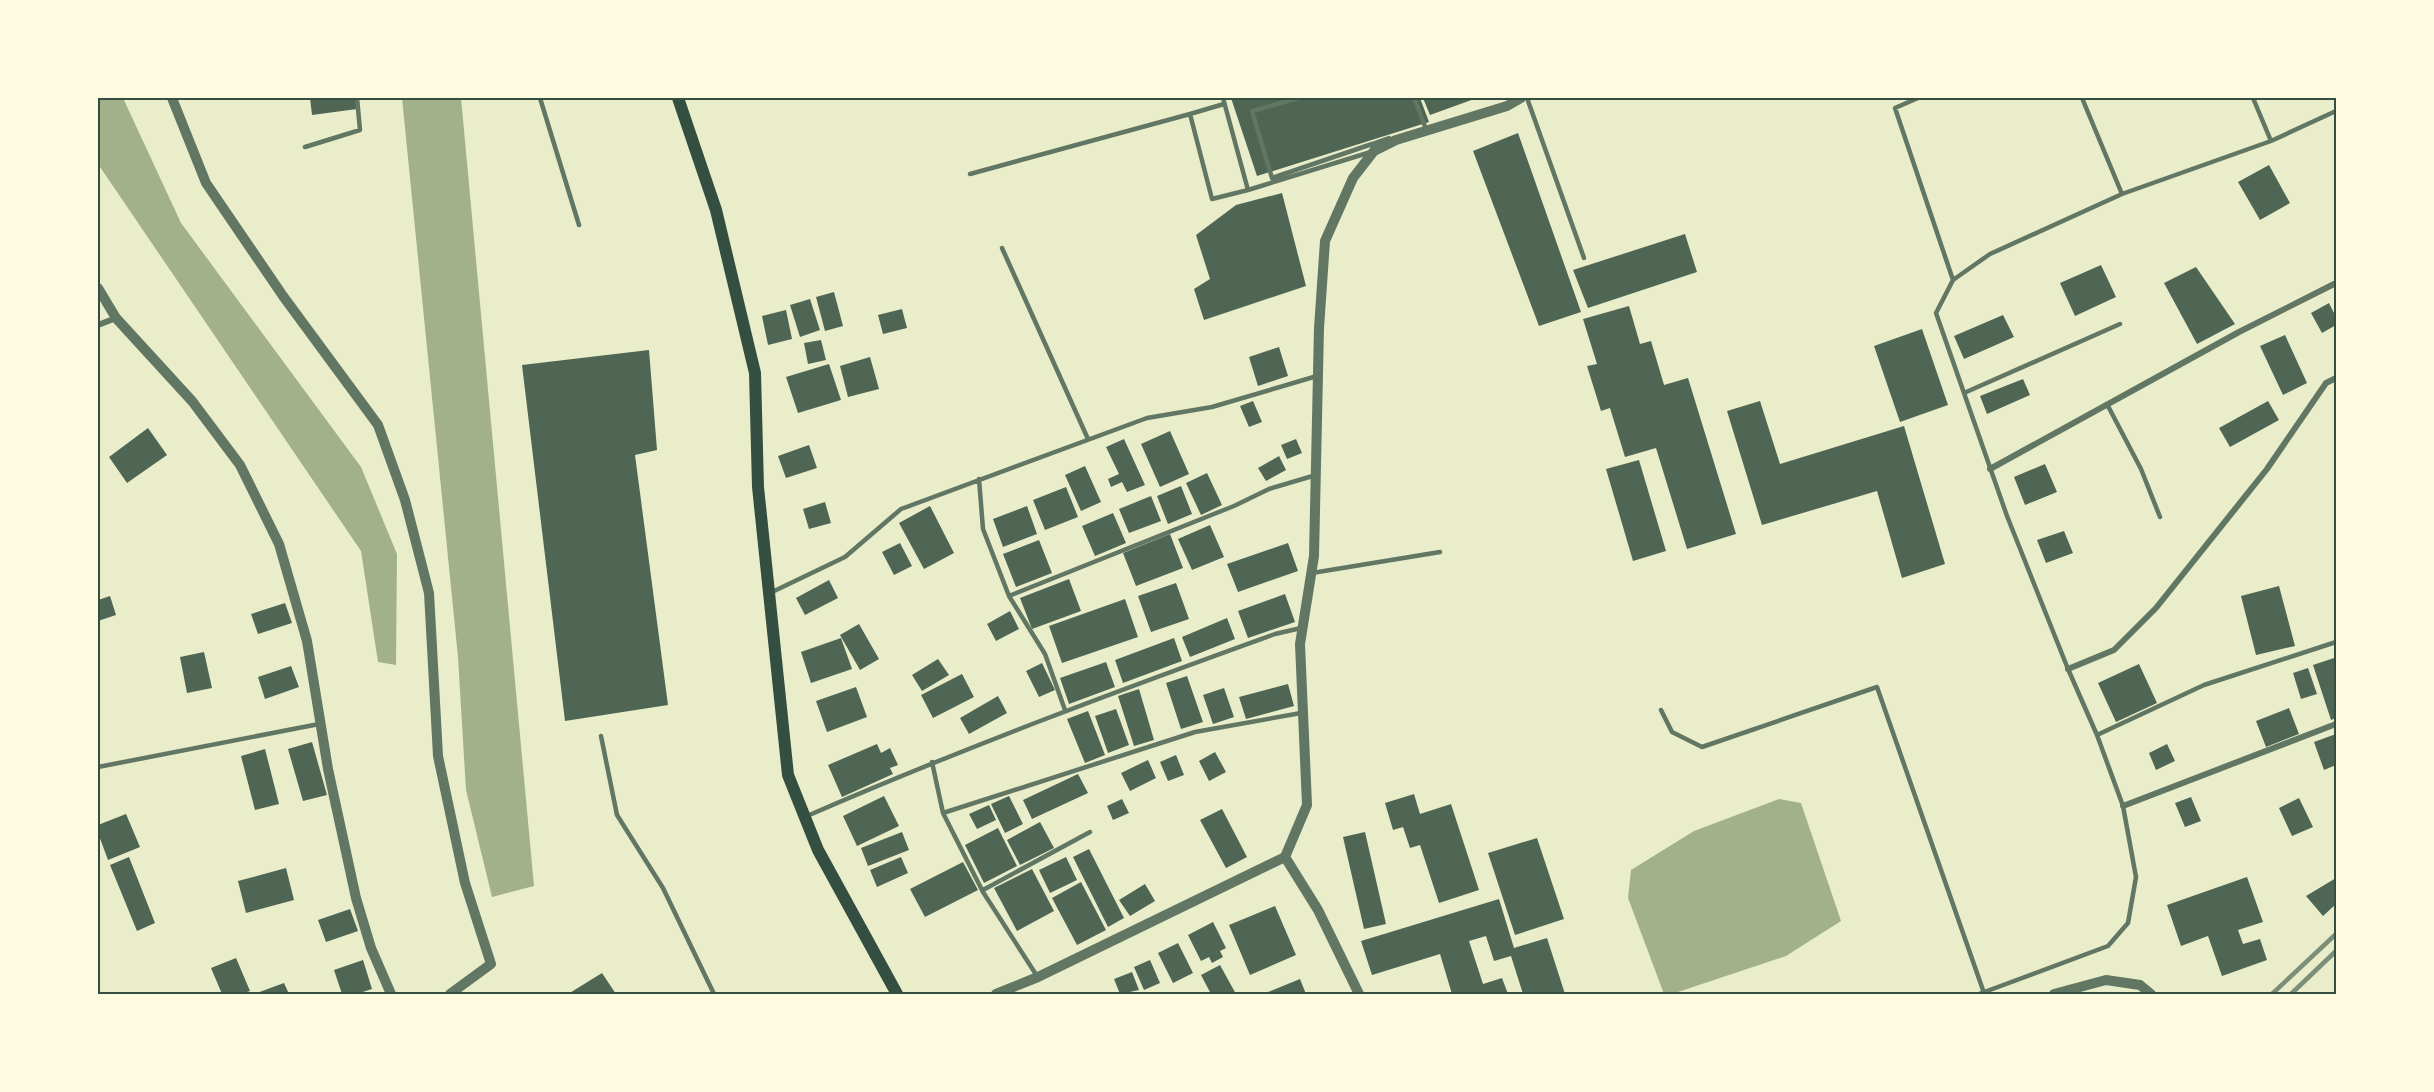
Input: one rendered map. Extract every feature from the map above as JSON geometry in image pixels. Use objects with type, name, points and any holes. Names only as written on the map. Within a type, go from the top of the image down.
[{"type":"main road","points":[[678,98],[716,210],[755,373],[759,487],[788,775],[818,850],[897,994]]},
{"type":"street","points":[[172,98],[206,183],[283,296],[378,425],[405,500],[429,593],[438,756],[465,883],[491,964],[450,994]]},
{"type":"street","points":[[996,994],[1038,977],[1285,857],[1307,805],[1301,713],[1302,627],[1314,556],[1318,375],[1325,242],[1353,178],[1373,148],[1426,129],[1471,119],[1521,98]]},
{"type":"street","points":[[1990,469],[2239,332],[2337,283]]},
{"type":"street","points":[[98,288],[116,318],[192,401],[240,465],[279,544],[307,641],[356,898],[371,948],[391,994]]},
{"type":"street","points":[[98,325],[116,318]]},
{"type":"street","points":[[2068,669],[2114,650],[2156,608],[2267,469],[2326,383],[2337,378]]},
{"type":"street","points":[[2123,806],[2337,724]]},
{"type":"street","points":[[1285,857],[1318,910],[1359,994]]},
{"type":"street","points":[[2054,994],[2106,981],[2140,984],[2151,994]]},
{"type":"lane","points":[[304,147],[360,130],[357,98]]},
{"type":"lane","points":[[540,98],[579,225]]},
{"type":"lane","points":[[1223,98],[1248,190]]},
{"type":"lane","points":[[1299,98],[1252,111],[1272,178],[1373,148]]},
{"type":"lane","points":[[1414,98],[1426,129]]},
{"type":"lane","points":[[1527,98],[1584,258]]},
{"type":"lane","points":[[1918,98],[1894,108],[1953,280]]},
{"type":"lane","points":[[2082,98],[2122,194]]},
{"type":"lane","points":[[2253,98],[2271,141]]},
{"type":"lane","points":[[970,174],[1224,104]]},
{"type":"lane","points":[[1661,710],[1672,732],[1702,747],[1877,687],[1982,994],[2108,946],[2128,923],[2136,877],[2123,806],[2097,735],[2068,669],[1990,469],[1936,313],[1953,280],[1990,254],[2122,194],[2271,141],[2337,111]]},
{"type":"lane","points":[[1190,114],[1212,200],[1373,148]]},
{"type":"lane","points":[[1002,248],[1088,439]]},
{"type":"lane","points":[[1964,393],[2120,324]]},
{"type":"lane","points":[[770,593],[845,557],[901,509],[1147,418],[1212,407],[1318,375]]},
{"type":"lane","points":[[2108,406],[2141,469],[2160,517]]},
{"type":"lane","points":[[1009,596],[1233,506],[1269,489],[1316,475]]},
{"type":"lane","points":[[979,479],[983,529],[1009,596],[1045,654],[1065,710]]},
{"type":"lane","points":[[1310,573],[1440,552]]},
{"type":"lane","points":[[805,818],[932,762],[1065,710],[1275,634],[1302,627]]},
{"type":"lane","points":[[2097,735],[2204,685],[2337,642]]},
{"type":"lane","points":[[943,813],[1195,732],[1301,713]]},
{"type":"lane","points":[[98,767],[321,723]]},
{"type":"lane","points":[[602,736],[617,815],[663,888],[714,994]]},
{"type":"lane","points":[[932,762],[943,813],[983,890],[1038,977]]},
{"type":"lane","points":[[983,890],[1090,832]]},
{"type":"shaded area","points":[[98,98],[123,98],[181,223],[361,467],[397,554],[396,665],[378,662],[361,551],[98,164]]},
{"type":"shaded area","points":[[402,98],[461,98],[534,886],[492,897],[466,790],[458,657]]},
{"type":"shaded area","points":[[1779,799],[1801,803],[1841,921],[1786,956],[1672,994],[1664,994],[1628,898],[1631,870],[1694,831]]},
{"type":"building","points":[[310,98],[355,98],[357,109],[312,115]]},
{"type":"building","points":[[1231,98],[1420,98],[1429,122],[1257,176]]},
{"type":"building","points":[[1423,98],[1477,98],[1430,115]]},
{"type":"building","points":[[1518,133],[1581,312],[1539,326],[1473,151]]},
{"type":"building","points":[[2269,165],[2290,203],[2260,220],[2238,182]]},
{"type":"building","points":[[1282,193],[1306,286],[1204,320],[1194,289],[1210,279],[1196,235],[1236,205]]},
{"type":"building","points":[[1685,234],[1697,272],[1588,308],[1573,270]]},
{"type":"building","points":[[2101,265],[2116,297],[2075,316],[2060,283]]},
{"type":"building","points":[[2196,267],[2235,324],[2197,344],[2164,283]]},
{"type":"building","points":[[834,292],[843,326],[825,331],[816,297]]},
{"type":"building","points":[[810,299],[820,330],[800,337],[790,305]]},
{"type":"building","points":[[2329,303],[2336,317],[2336,325],[2322,333],[2311,313]]},
{"type":"building","points":[[1629,306],[1640,344],[1651,341],[1664,385],[1688,378],[1736,534],[1687,549],[1656,448],[1625,457],[1610,408],[1601,411],[1587,366],[1597,364],[1583,319]]},
{"type":"building","points":[[902,309],[907,328],[883,334],[878,315]]},
{"type":"building","points":[[786,310],[792,339],[768,345],[762,316]]},
{"type":"building","points":[[2003,315],[2014,337],[1964,359],[1954,336]]},
{"type":"building","points":[[1922,329],[1948,405],[1900,422],[1874,346]]},
{"type":"building","points":[[2285,335],[2307,383],[2283,395],[2260,346]]},
{"type":"building","points":[[821,340],[826,360],[808,364],[804,343]]},
{"type":"building","points":[[1279,347],[1288,376],[1258,386],[1249,357]]},
{"type":"building","points":[[649,350],[657,450],[635,455],[668,705],[565,721],[522,365]]},
{"type":"building","points":[[870,357],[879,389],[848,397],[840,366]]},
{"type":"building","points":[[829,364],[841,400],[798,413],[786,377]]},
{"type":"building","points":[[2023,379],[2030,395],[1987,414],[1980,396]]},
{"type":"building","points":[[1253,401],[1262,422],[1249,427],[1240,406]]},
{"type":"building","points":[[1760,401],[1780,464],[1904,426],[1945,564],[1902,578],[1877,491],[1762,525],[1727,411]]},
{"type":"building","points":[[2268,401],[2279,420],[2230,447],[2219,428]]},
{"type":"building","points":[[148,428],[167,455],[127,483],[109,457]]},
{"type":"building","points":[[1170,431],[1189,474],[1160,487],[1141,444]]},
{"type":"building","points":[[1124,439],[1145,485],[1127,492],[1122,482],[1111,487],[1108,479],[1119,474],[1106,447]]},
{"type":"building","points":[[1296,439],[1302,453],[1287,459],[1281,445]]},
{"type":"building","points":[[809,445],[817,468],[786,478],[778,456]]},
{"type":"building","points":[[1279,456],[1286,470],[1266,481],[1258,468]]},
{"type":"building","points":[[1639,460],[1666,551],[1633,561],[1606,469]]},
{"type":"building","points":[[2045,464],[2057,492],[2025,505],[2014,477]]},
{"type":"building","points":[[1085,466],[1101,502],[1081,511],[1065,475]]},
{"type":"building","points":[[1207,473],[1222,505],[1201,515],[1186,483]]},
{"type":"building","points":[[1181,486],[1192,514],[1168,524],[1157,496]]},
{"type":"building","points":[[1066,487],[1078,517],[1045,530],[1033,500]]},
{"type":"building","points":[[1151,496],[1161,521],[1129,533],[1119,509]]},
{"type":"building","points":[[825,502],[831,523],[809,529],[803,509]]},
{"type":"building","points":[[930,506],[954,553],[924,569],[899,523]]},
{"type":"building","points":[[1027,506],[1037,534],[1003,547],[993,519]]},
{"type":"building","points":[[1113,513],[1126,543],[1095,556],[1082,526]]},
{"type":"building","points":[[1210,525],[1224,557],[1192,570],[1178,539]]},
{"type":"building","points":[[2064,531],[2073,553],[2046,563],[2037,540]]},
{"type":"building","points":[[1170,534],[1183,568],[1136,586],[1123,553]]},
{"type":"building","points":[[1039,540],[1052,573],[1016,587],[1003,554]]},
{"type":"building","points":[[900,543],[912,566],[894,575],[882,552]]},
{"type":"building","points":[[1288,543],[1298,571],[1238,592],[1227,564]]},
{"type":"building","points":[[1069,579],[1081,611],[1032,629],[1020,598]]},
{"type":"building","points":[[829,580],[838,598],[805,615],[796,598]]},
{"type":"building","points":[[1176,583],[1189,619],[1151,632],[1138,596]]},
{"type":"building","points":[[2279,586],[2295,646],[2256,655],[2241,596]]},
{"type":"building","points":[[1285,594],[1295,622],[1248,638],[1238,611]]},
{"type":"building","points":[[110,596],[116,615],[98,621],[98,600]]},
{"type":"building","points":[[1125,599],[1138,637],[1062,663],[1049,626]]},
{"type":"building","points":[[285,603],[292,623],[258,634],[251,614]]},
{"type":"building","points":[[1010,611],[1019,629],[996,641],[987,624]]},
{"type":"building","points":[[1227,618],[1235,639],[1190,657],[1182,637]]},
{"type":"building","points":[[859,624],[879,659],[860,670],[840,635]]},
{"type":"building","points":[[841,638],[852,669],[811,683],[801,652]]},
{"type":"building","points":[[1174,638],[1182,661],[1123,683],[1115,660]]},
{"type":"building","points":[[204,652],[212,688],[187,693],[180,657]]},
{"type":"building","points":[[2334,658],[2336,718],[2331,720],[2313,665]]},
{"type":"building","points":[[938,659],[949,675],[922,691],[912,675]]},
{"type":"building","points":[[1106,662],[1115,687],[1069,704],[1060,678]]},
{"type":"building","points":[[1042,663],[1055,690],[1039,697],[1026,671]]},
{"type":"building","points":[[2139,664],[2157,703],[2116,722],[2098,683]]},
{"type":"building","points":[[291,666],[299,687],[265,699],[258,677]]},
{"type":"building","points":[[2308,668],[2317,694],[2301,699],[2293,673]]},
{"type":"building","points":[[962,674],[974,697],[933,718],[921,695]]},
{"type":"building","points":[[1187,676],[1203,722],[1181,729],[1166,683]]},
{"type":"building","points":[[1288,684],[1294,706],[1246,719],[1239,697]]},
{"type":"building","points":[[856,687],[867,717],[827,732],[816,701]]},
{"type":"building","points":[[1224,688],[1234,717],[1213,724],[1203,695]]},
{"type":"building","points":[[1139,689],[1154,740],[1134,746],[1118,696]]},
{"type":"building","points":[[998,696],[1007,713],[969,734],[960,718]]},
{"type":"building","points":[[2289,708],[2299,734],[2266,747],[2256,721]]},
{"type":"building","points":[[1116,709],[1129,745],[1108,753],[1095,716]]},
{"type":"building","points":[[1088,711],[1105,755],[1085,763],[1067,719]]},
{"type":"building","points":[[2336,734],[2336,765],[2324,770],[2314,742]]},
{"type":"building","points":[[312,742],[327,795],[303,801],[288,749]]},
{"type":"building","points":[[877,744],[881,753],[890,748],[898,765],[890,768],[893,774],[842,797],[828,765]]},
{"type":"building","points":[[2167,744],[2175,761],[2156,770],[2149,753]]},
{"type":"building","points":[[265,749],[279,804],[255,810],[241,756]]},
{"type":"building","points":[[1215,752],[1226,772],[1209,781],[1199,761]]},
{"type":"building","points":[[1176,755],[1184,775],[1168,781],[1160,762]]},
{"type":"building","points":[[1148,760],[1156,778],[1130,791],[1121,773]]},
{"type":"building","points":[[1078,774],[1088,793],[1032,819],[1023,800]]},
{"type":"building","points":[[1414,794],[1420,814],[1451,804],[1479,890],[1439,903],[1420,845],[1410,848],[1403,827],[1393,830],[1385,803]]},
{"type":"building","points":[[884,796],[899,826],[857,846],[843,816]]},
{"type":"building","points":[[1009,796],[1023,824],[1005,833],[991,804]]},
{"type":"building","points":[[2191,797],[2201,821],[2185,827],[2175,803]]},
{"type":"building","points":[[2299,798],[2313,827],[2292,836],[2279,808]]},
{"type":"building","points":[[1122,799],[1129,813],[1113,820],[1107,806]]},
{"type":"building","points":[[989,805],[996,820],[977,829],[969,814]]},
{"type":"building","points":[[1222,809],[1247,857],[1226,868],[1200,820]]},
{"type":"building","points":[[126,814],[140,847],[108,860],[98,833],[98,825]]},
{"type":"building","points":[[1040,822],[1054,848],[1020,865],[1007,840]]},
{"type":"building","points":[[998,828],[1017,866],[984,883],[965,845]]},
{"type":"building","points":[[902,832],[909,850],[868,866],[861,848]]},
{"type":"building","points":[[1365,832],[1386,924],[1364,929],[1343,837]]},
{"type":"building","points":[[1537,838],[1564,919],[1515,935],[1488,853]]},
{"type":"building","points":[[1089,849],[1124,918],[1108,927],[1073,857]]},
{"type":"building","points":[[129,857],[155,923],[137,931],[110,865]]},
{"type":"building","points":[[901,857],[908,873],[877,887],[870,870]]},
{"type":"building","points":[[1066,857],[1077,880],[1050,893],[1039,870]]},
{"type":"building","points":[[963,862],[978,890],[925,917],[910,889]]},
{"type":"building","points":[[286,868],[294,900],[246,913],[238,881]]},
{"type":"building","points":[[1032,869],[1054,911],[1017,931],[994,888]]},
{"type":"building","points":[[2247,877],[2263,922],[2238,930],[2243,944],[2260,939],[2267,960],[2222,976],[2208,936],[2181,946],[2167,905]]},
{"type":"building","points":[[2336,878],[2336,904],[2323,916],[2306,896]]},
{"type":"building","points":[[1081,882],[1106,930],[1077,945],[1052,898]]},
{"type":"building","points":[[1145,884],[1155,901],[1130,916],[1119,900]]},
{"type":"building","points":[[1499,899],[1514,948],[1547,938],[1565,994],[1523,994],[1511,956],[1494,961],[1486,936],[1469,941],[1483,984],[1502,978],[1508,994],[1452,994],[1440,954],[1372,975],[1361,941]]},
{"type":"building","points":[[1275,906],[1296,955],[1250,975],[1229,925]]},
{"type":"building","points":[[350,909],[358,931],[326,942],[318,920]]},
{"type":"building","points":[[1213,922],[1226,948],[1220,951],[1223,957],[1212,963],[1209,957],[1201,961],[1188,935]]},
{"type":"building","points":[[1178,943],[1193,973],[1173,983],[1158,953]]},
{"type":"building","points":[[236,958],[250,991],[241,994],[222,994],[211,968]]},
{"type":"building","points":[[363,960],[372,989],[356,994],[342,994],[334,970]]},
{"type":"building","points":[[1150,960],[1160,983],[1144,990],[1134,967]]},
{"type":"building","points":[[1220,965],[1236,994],[1211,994],[1201,975]]},
{"type":"building","points":[[1132,972],[1139,990],[1120,994],[1114,979]]},
{"type":"building","points":[[602,973],[616,994],[568,994]]},
{"type":"building","points":[[1300,979],[1306,994],[1269,994],[1268,992]]},
{"type":"building","points":[[284,983],[289,994],[254,994]]},
{"type":"railway","points":[[2272,994],[2336,934]]},
{"type":"railway","points":[[2291,994],[2336,951]]}]
